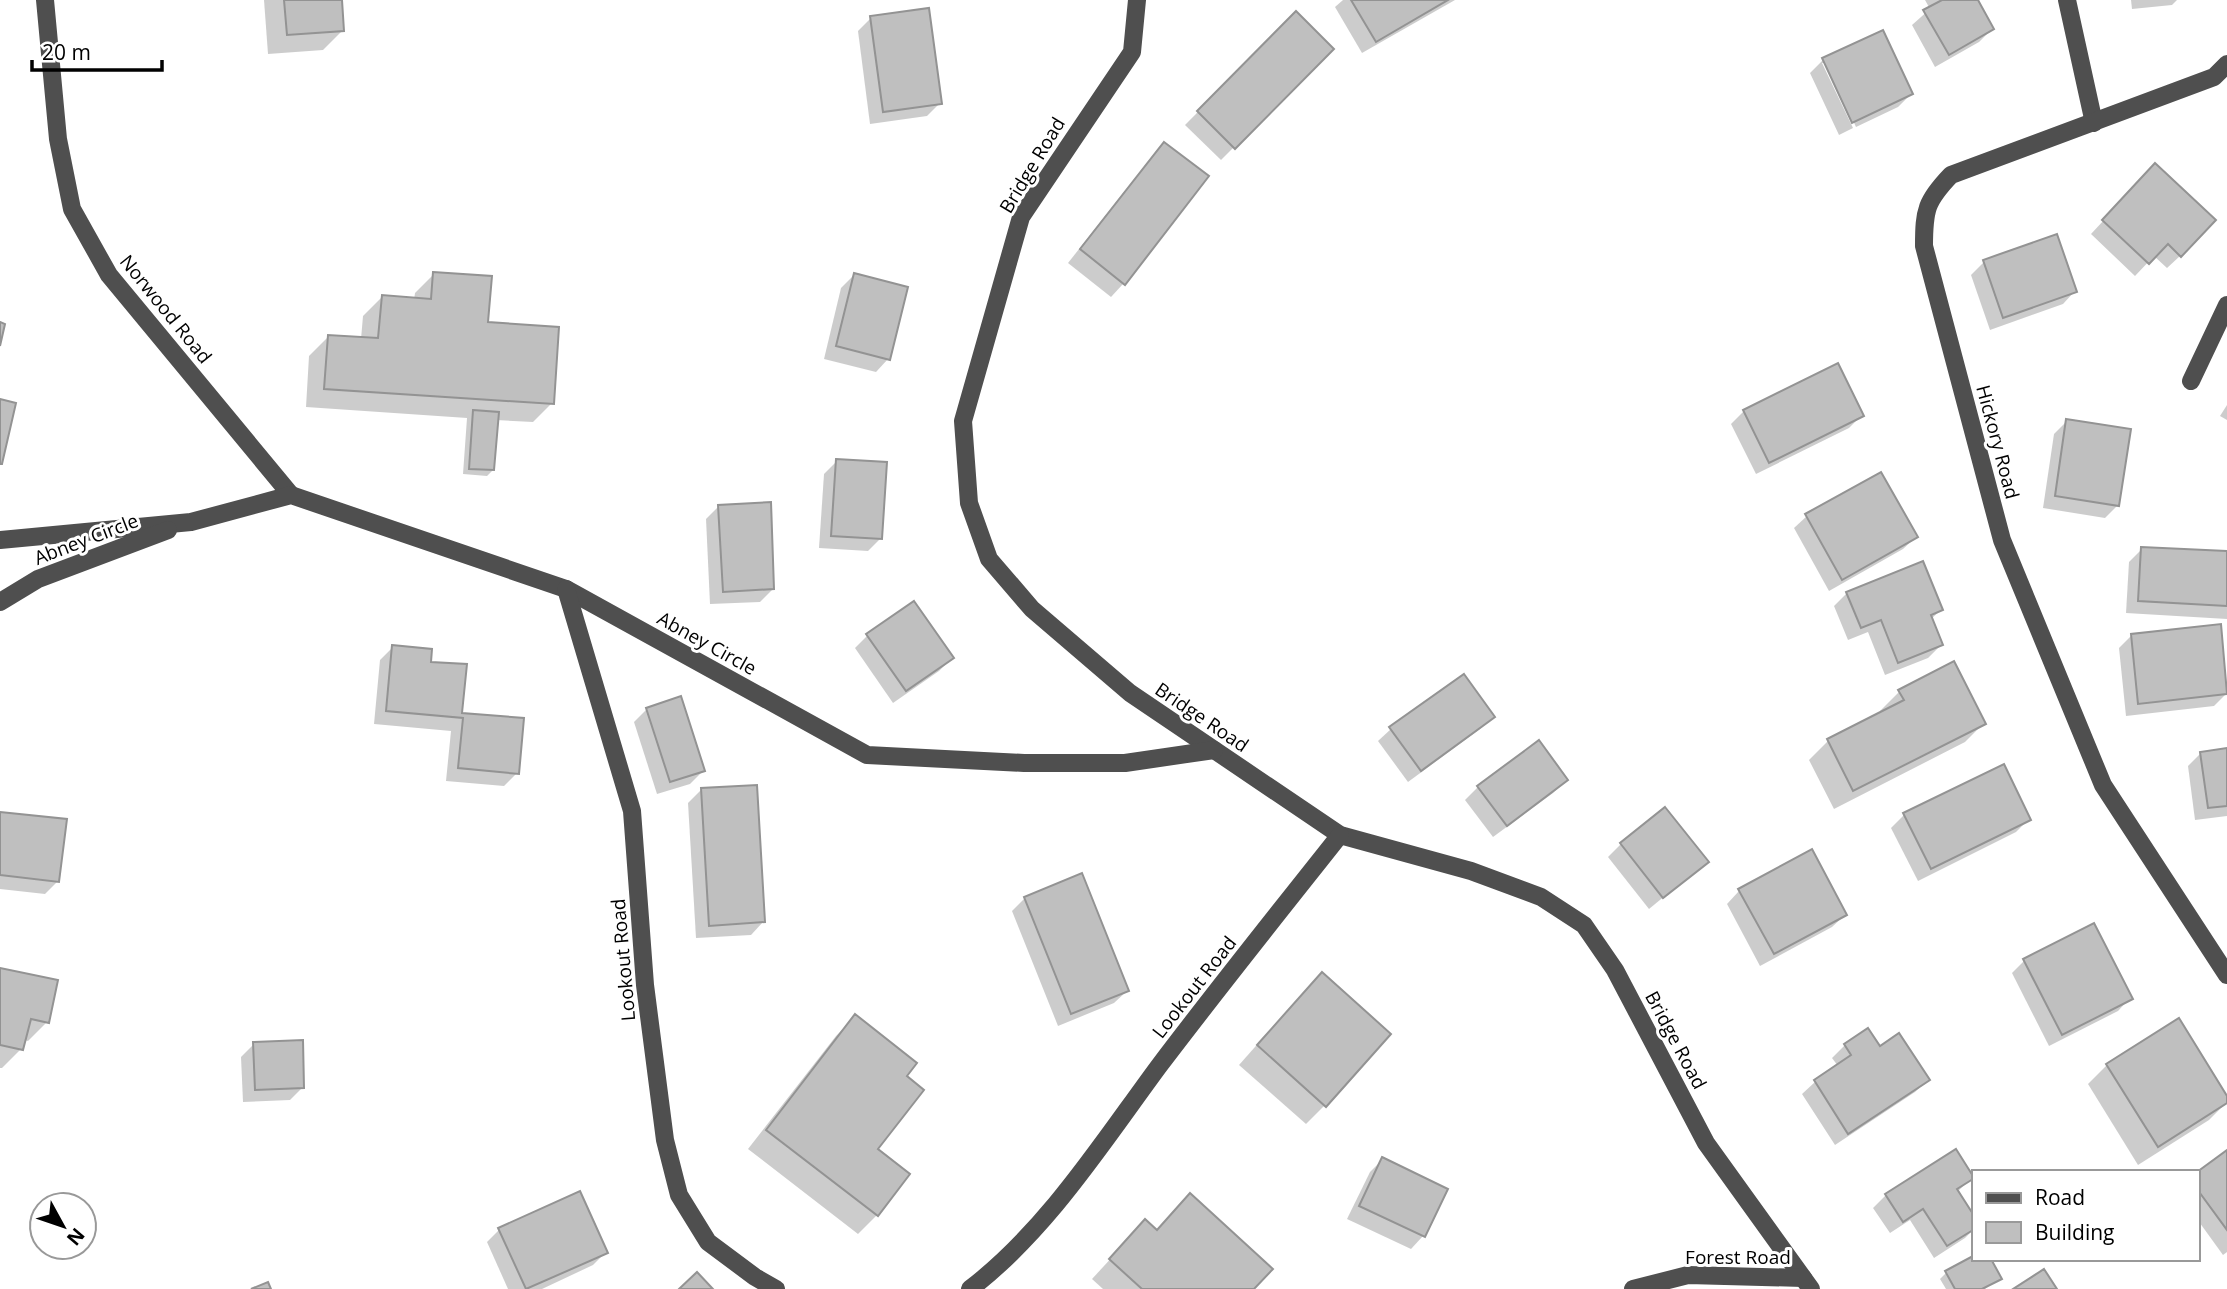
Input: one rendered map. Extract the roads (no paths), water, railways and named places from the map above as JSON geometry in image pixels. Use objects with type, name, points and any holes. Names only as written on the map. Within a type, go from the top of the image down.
[{"type":"street","name":"Norwood Road","points":[[45,0],[58,138],[72,209],[108,275],[291,495]]},
{"type":"street","name":"Bridge Road","points":[[1137,0],[1132,52],[1021,217],[963,421],[969,503],[989,559],[1031,610],[1130,694],[1340,835],[1471,871],[1518,888],[1541,897],[1584,925],[1615,970],[1706,1143],[1807,1283]]},
{"type":"street","points":[[2067,0],[2094,123]]},
{"type":"street","name":"Hickory Road","points":[[2227,64],[2220,78],[1951,175],[1933,193],[1924,216],[1924,246],[2003,540],[2103,785],[2227,975]]},
{"type":"street","points":[[2191,381],[2227,305]]},
{"type":"street","name":"Abney Circle","points":[[0,602],[38,579],[191,522],[291,495],[566,589],[867,755],[1024,763],[1125,763],[1214,750]]},
{"type":"street","name":"Abney Circle","points":[[0,540],[191,522]]},
{"type":"street","name":"Lookout Road","points":[[566,589],[632,811],[647,998],[665,1140],[679,1195],[708,1242],[776,1289]]},
{"type":"street","name":"Lookout Road","points":[[970,1289],[998,1268],[1065,1193],[1194,1020],[1340,835]]},
{"type":"street","name":"Forest Road","points":[[1633,1289],[1688,1275],[1807,1283]]}]
